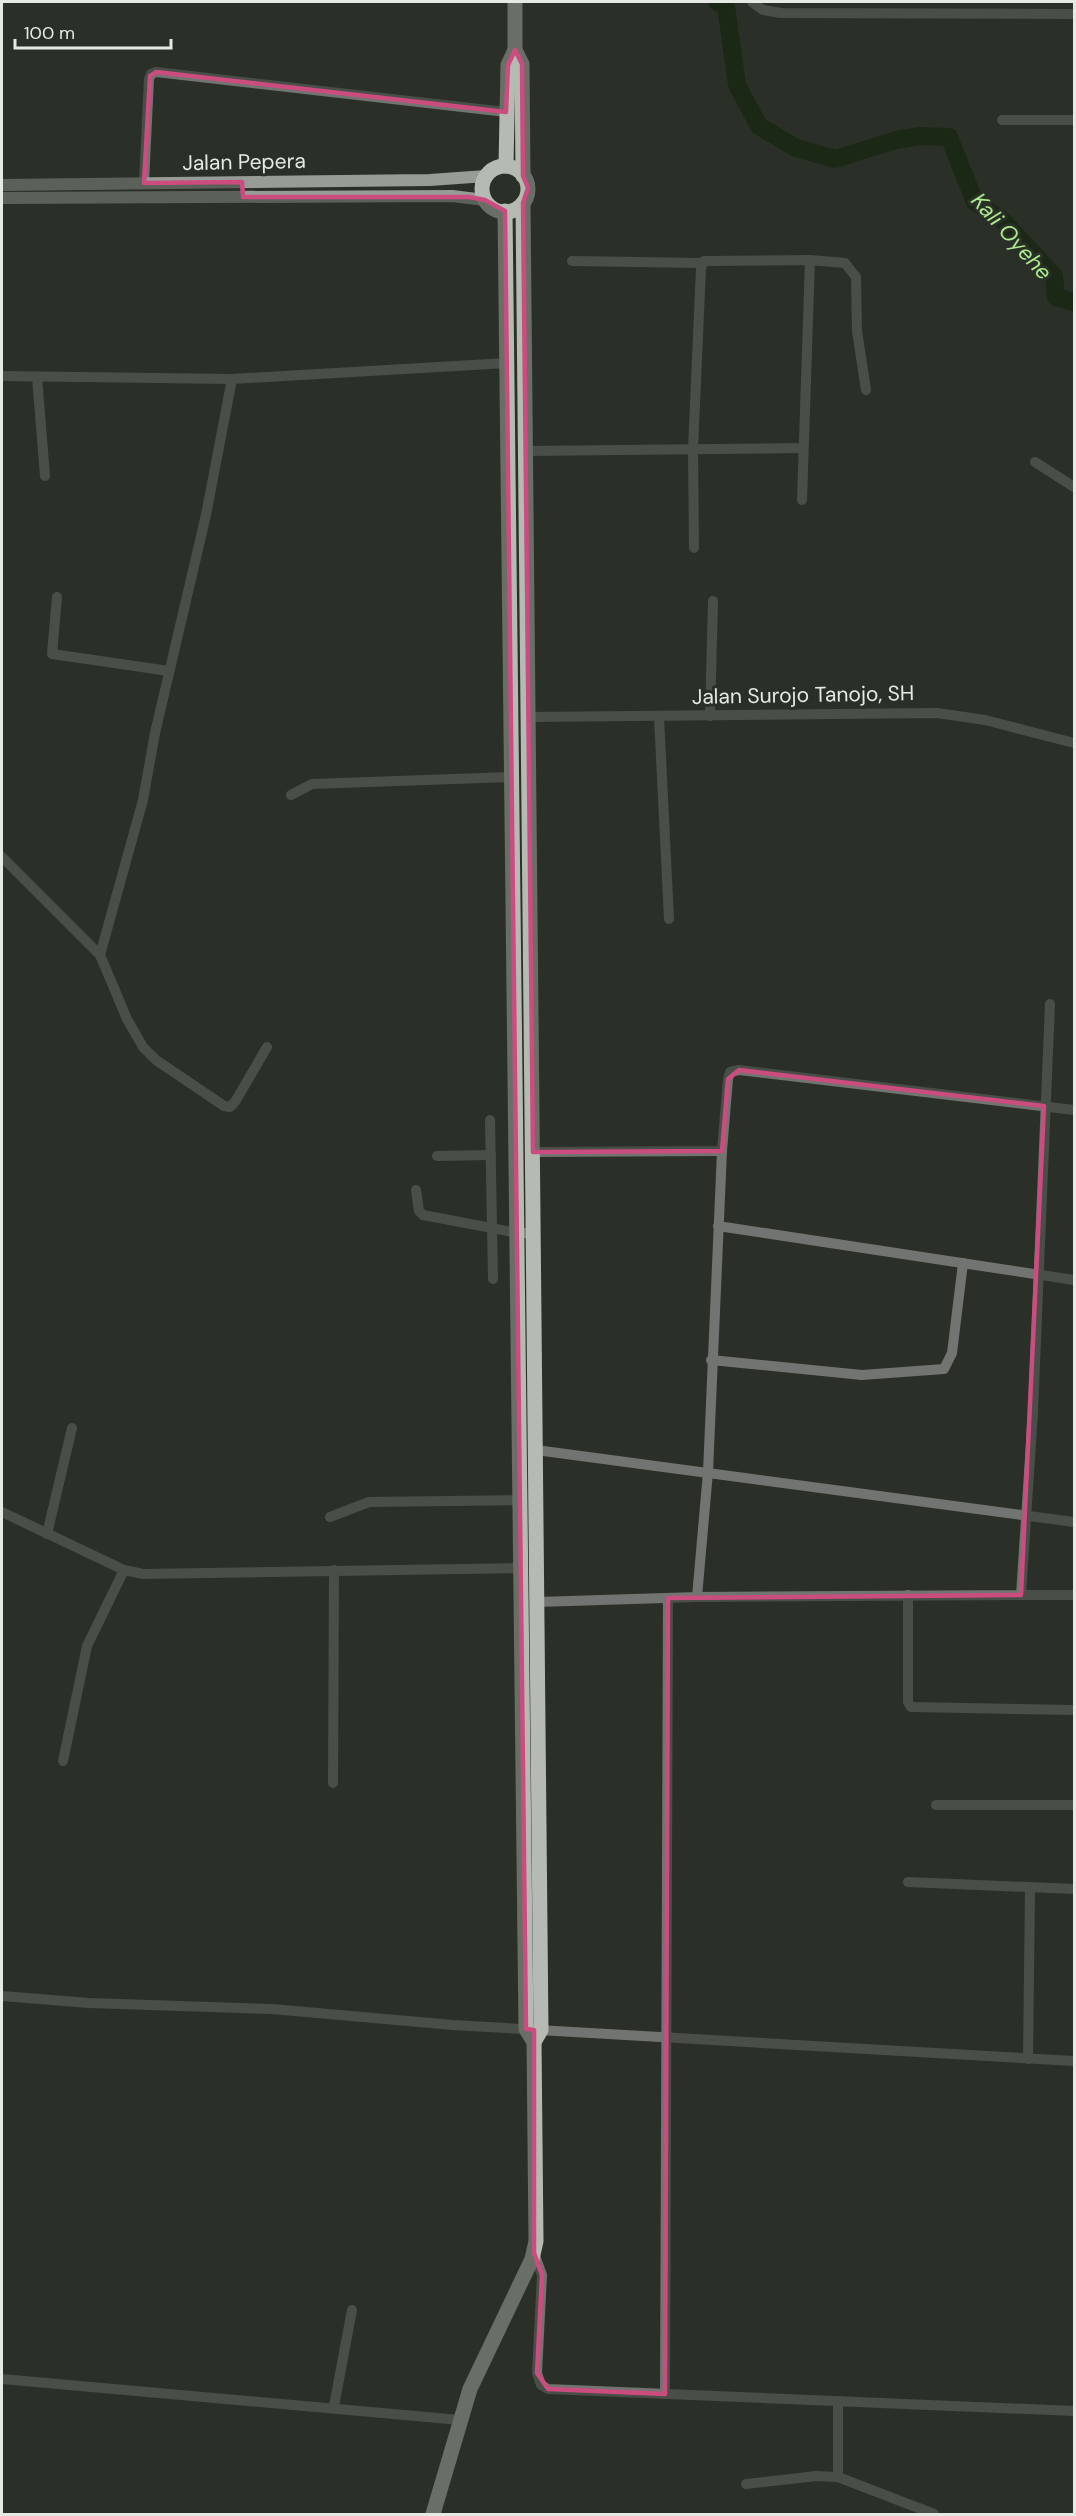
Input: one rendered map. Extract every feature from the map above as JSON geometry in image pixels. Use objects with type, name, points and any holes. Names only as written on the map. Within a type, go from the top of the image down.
[{"type":"main road","points":[[506,166],[508,65],[515,50],[515,2]]},
{"type":"main road","points":[[433,2514],[460,2420],[492,2339],[534,2253],[537,1602],[523,202],[528,188],[523,176],[522,64],[515,50]]},
{"type":"main road","points":[[523,176],[506,166],[491,170],[482,184],[485,200],[497,210],[517,208],[523,202]]},
{"type":"main road","name":"Jalan Pepera","points":[[2,185],[430,180],[486,176]]},
{"type":"main road","points":[[242,182],[243,197]]},
{"type":"main road","name":"Jalan Pepera","points":[[2,198],[452,196],[485,200]]},
{"type":"main road","points":[[505,211],[522,1568],[534,2034]]},
{"type":"main road","points":[[509,544],[527,544]]},
{"type":"main road","points":[[513,836],[530,835]]},
{"type":"street","points":[[752,2],[763,10],[781,14],[1074,14]]},
{"type":"street","points":[[144,183],[149,80],[151,74],[156,72],[506,112]]},
{"type":"street","points":[[1002,120],[1074,120]]},
{"type":"street","points":[[572,261],[702,263],[707,259],[810,260],[845,263],[856,276],[857,331],[866,390]]},
{"type":"street","points":[[802,500],[810,260]]},
{"type":"street","points":[[694,548],[693,449],[702,263]]},
{"type":"street","points":[[2,376],[232,379],[507,363]]},
{"type":"street","points":[[37,377],[45,476]]},
{"type":"street","points":[[100,955],[143,800],[150,755],[206,515],[232,379]]},
{"type":"street","points":[[526,451],[803,447]]},
{"type":"street","points":[[1035,462],[1074,487]]},
{"type":"street","points":[[57,597],[52,654],[170,671]]},
{"type":"street","points":[[710,716],[713,601]]},
{"type":"street","name":"Jalan Surojo Tanojo, SH","points":[[529,717],[950,714],[985,720],[1074,743]]},
{"type":"street","points":[[658,717],[669,919]]},
{"type":"street","points":[[291,795],[312,784],[512,777]]},
{"type":"street","points":[[2,857],[100,955],[127,1019],[144,1047],[156,1060],[225,1106],[230,1107],[267,1047]]},
{"type":"street","points":[[1022,1596],[1028,1515],[1050,1004]]},
{"type":"street","points":[[697,1597],[708,1472],[711,1360],[722,1150],[728,1079],[733,1071],[1074,1110]]},
{"type":"street","points":[[490,1120],[493,1279]]},
{"type":"street","points":[[533,1152],[722,1150]]},
{"type":"street","points":[[437,1156],[491,1155]]},
{"type":"street","points":[[416,1190],[419,1211],[423,1215],[518,1233],[534,1233]]},
{"type":"street","points":[[718,1226],[1074,1280]]},
{"type":"street","points":[[711,1360],[862,1375],[944,1369],[952,1353],[963,1263]]},
{"type":"street","points":[[47,1534],[72,1428]]},
{"type":"street","points":[[536,1450],[1074,1522]]},
{"type":"street","points":[[330,1517],[369,1502],[521,1500]]},
{"type":"street","points":[[2,1512],[124,1570],[143,1574],[522,1568]]},
{"type":"street","points":[[63,1761],[89,1640],[124,1570]]},
{"type":"street","points":[[333,1783],[334,1570]]},
{"type":"street","points":[[908,1595],[908,1702],[911,1707],[1074,1710]]},
{"type":"street","points":[[537,1602],[697,1597],[1074,1595]]},
{"type":"street","points":[[665,2394],[663,2036],[667,1894],[668,1598]]},
{"type":"street","points":[[936,1805],[1074,1805]]},
{"type":"street","points":[[908,1882],[1074,1888]]},
{"type":"street","points":[[1028,2059],[1030,1888]]},
{"type":"street","points":[[2,1996],[89,2003],[272,2009],[534,2034],[663,2036],[1028,2059],[1074,2064]]},
{"type":"street","points":[[534,2253],[542,2275],[537,2373],[541,2385],[552,2389],[1074,2411]]},
{"type":"street","points":[[334,2406],[352,2310]]},
{"type":"street","points":[[2,2379],[334,2406],[460,2420]]},
{"type":"street","points":[[838,2402],[838,2477]]},
{"type":"street","points":[[746,2484],[816,2476],[838,2477],[934,2514]]},
{"type":"highlighted area","points":[[515,50],[522,64],[523,176],[528,188],[523,203],[533,1152],[722,1151],[728,1079],[739,1070],[1044,1106],[1021,1595],[668,1598],[665,2394],[548,2389],[537,2373],[542,2275],[534,2253],[534,2030],[526,2029],[505,211],[485,200],[469,197],[243,197],[242,182],[144,183],[150,76],[156,72],[506,112],[508,65]]},
{"type":"waterway","name":"Kali Oyehe","points":[[717,2],[726,6],[737,85],[759,126],[796,148],[835,159],[896,140],[921,136],[949,137],[975,202],[1001,219],[1054,276],[1056,297],[1074,302]]}]
